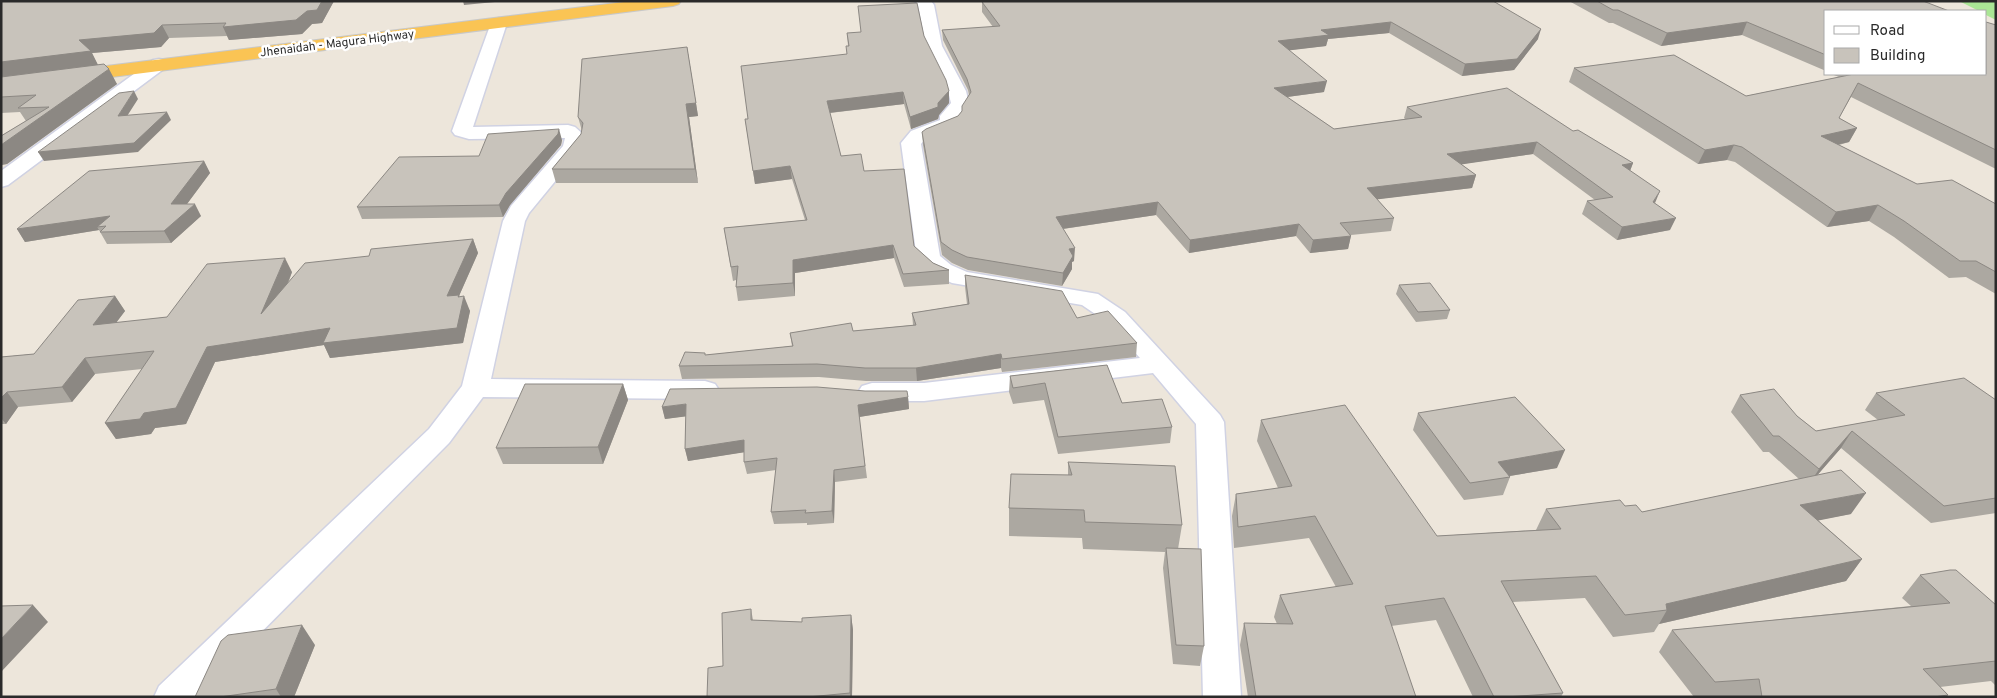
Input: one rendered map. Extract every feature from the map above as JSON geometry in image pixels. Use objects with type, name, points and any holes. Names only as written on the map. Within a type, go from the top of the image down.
[{"type":"highway","name":"Jhenaidah - Magura Highway","points":[[1,85],[673,1]]},
{"type":"street","points":[[923,1],[926,5],[934,46],[957,90],[960,104],[950,116],[950,123],[918,135],[912,143],[929,260],[943,270],[960,278],[1090,299],[1116,316],[1210,422],[1222,697]]},
{"type":"street","points":[[172,697],[439,436],[475,388],[514,221],[519,211],[573,147],[575,136],[568,131],[469,133],[462,131],[499,23]]},
{"type":"street","points":[[1,181],[159,64]]},
{"type":"street","points":[[848,390],[924,392],[1159,364]]},
{"type":"street","points":[[475,388],[730,390]]},
{"type":"green space","points":[[1959,1],[1996,1],[1996,20],[1987,16],[1987,10],[1977,10]]},
{"type":"building","points":[[1,1],[322,1],[317,10],[307,11],[296,20],[223,27],[226,23],[162,25],[154,33],[79,40],[91,51],[1,62]]},
{"type":"building","points":[[1493,1],[1541,29],[1517,59],[1465,64],[1391,22],[1321,30],[1329,35],[1278,41],[1327,81],[1274,88],[1334,129],[1422,117],[1407,107],[1507,88],[1573,131],[1578,130],[1633,163],[1622,165],[1660,191],[1653,202],[1676,218],[1622,227],[1587,201],[1613,197],[1537,142],[1447,154],[1476,175],[1367,188],[1394,218],[1340,223],[1351,236],[1313,240],[1299,224],[1190,240],[1158,202],[1056,217],[1075,248],[1069,249],[1073,256],[1063,273],[967,257],[941,242],[922,132],[958,116],[971,92],[967,79],[942,30],[1000,26],[982,2]]},
{"type":"building","points":[[1597,1],[1923,1],[1946,10],[1824,10],[1824,54],[1747,22],[1667,33],[1618,10],[1613,10]]},
{"type":"building","points":[[917,3],[924,36],[946,80],[949,91],[938,103],[938,107],[910,117],[903,92],[827,101],[841,156],[861,154],[864,171],[904,169],[914,246],[933,263],[949,270],[903,274],[893,245],[793,260],[793,283],[736,287],[738,266],[731,267],[724,228],[807,220],[790,166],[753,171],[745,119],[748,119],[741,66],[847,54],[846,46],[849,46],[847,33],[861,32],[858,6]]},
{"type":"building","points":[[1987,22],[1996,25],[1996,150],[1858,83],[1839,118],[1857,128],[1821,136],[1917,184],[1952,180],[1996,204],[1996,272],[1976,261],[1960,261],[1878,205],[1836,212],[1742,147],[1734,145],[1705,150],[1574,68],[1674,55],[1746,96],[1849,75],[1987,75]]},
{"type":"building","points":[[687,47],[696,103],[686,104],[695,169],[552,169],[581,134],[583,123],[578,117],[582,59]]},
{"type":"building","points":[[104,64],[109,69],[1,145],[1,136],[49,107],[18,108],[36,95],[1,97],[1,77]]},
{"type":"building","points":[[134,91],[118,116],[167,112],[134,143],[38,152],[119,93]]},
{"type":"building","points":[[559,129],[558,134],[506,193],[499,205],[357,207],[399,157],[479,156],[488,134]]},
{"type":"building","points":[[204,161],[171,204],[195,204],[164,231],[100,232],[106,226],[97,227],[110,216],[17,229],[89,171]]},
{"type":"building","points":[[473,239],[447,296],[464,296],[457,328],[323,343],[330,328],[207,347],[176,408],[144,413],[140,419],[105,423],[154,351],[85,358],[62,387],[7,392],[1,398],[1,357],[34,354],[78,300],[115,296],[93,325],[167,317],[207,264],[285,258],[261,314],[305,263],[369,256],[371,249]]},
{"type":"building","points":[[965,275],[1062,291],[1077,318],[1108,311],[1137,343],[1002,359],[1001,354],[916,368],[865,368],[817,364],[679,366],[685,352],[705,353],[705,355],[793,346],[790,333],[851,323],[853,331],[916,325],[912,313],[969,304]]},
{"type":"building","points":[[1430,283],[1450,310],[1418,312],[1399,285]]},
{"type":"building","points":[[1107,365],[1122,403],[1162,399],[1172,427],[1058,437],[1045,383],[1013,388],[1010,376]]},
{"type":"building","points":[[1964,378],[1996,400],[1996,498],[1944,506],[1852,431],[1819,469],[1779,436],[1773,436],[1740,395],[1774,389],[1797,416],[1816,431],[1905,415],[1876,393]]},
{"type":"building","points":[[525,384],[623,384],[598,447],[496,448]]},
{"type":"building","points":[[817,387],[865,391],[907,391],[908,397],[858,405],[865,466],[834,470],[832,511],[805,513],[806,510],[771,512],[777,458],[744,462],[744,440],[685,449],[686,404],[662,407],[670,389]]},
{"type":"building","points":[[1515,397],[1565,450],[1498,462],[1510,477],[1470,483],[1418,413]]},
{"type":"building","points":[[1345,405],[1437,536],[1561,529],[1546,509],[1620,500],[1625,506],[1636,505],[1642,512],[1841,470],[1866,493],[1800,505],[1862,559],[1666,604],[1667,610],[1625,615],[1596,576],[1501,581],[1563,693],[1494,697],[1444,598],[1385,606],[1416,697],[1256,697],[1244,623],[1293,624],[1280,595],[1353,584],[1315,516],[1238,527],[1236,494],[1292,486],[1261,420]]},
{"type":"building","points":[[1068,462],[1175,466],[1182,525],[1085,522],[1084,510],[1009,508],[1011,474],[1072,475]]},
{"type":"building","points":[[1166,548],[1201,549],[1204,646],[1176,645]]},
{"type":"building","points":[[1956,570],[1996,605],[1996,661],[1923,669],[1948,695],[1934,697],[1762,697],[1759,679],[1715,682],[1672,630],[1950,603],[1920,575]]},
{"type":"building","points":[[33,605],[1,639],[1,606]]},
{"type":"building","points":[[751,609],[751,620],[802,622],[802,618],[851,615],[850,693],[808,697],[707,697],[708,668],[723,666],[722,613]]},
{"type":"building","points":[[302,625],[276,689],[220,697],[195,697],[221,641],[228,635]]}]
